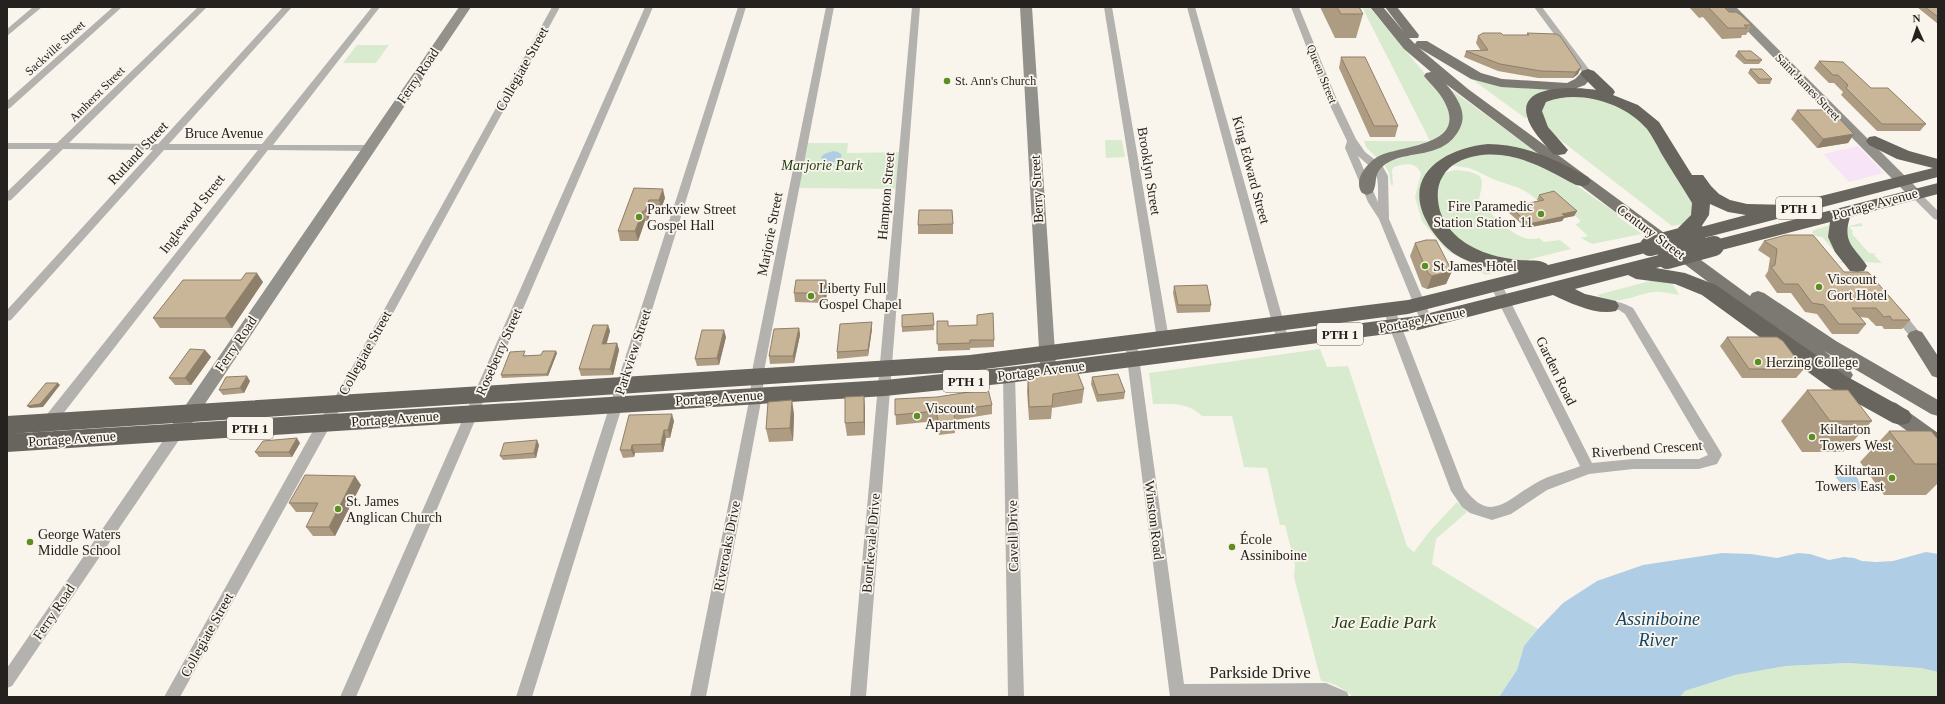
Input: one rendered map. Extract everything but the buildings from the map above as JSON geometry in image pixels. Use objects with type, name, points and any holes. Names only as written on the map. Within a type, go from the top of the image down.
[{"type":"highway","points":[[1588,74],[1607,92]]},
{"type":"highway","points":[[1569,87],[1607,92],[1640,105],[1659,119],[1689,165],[1701,187],[1712,198],[1728,206],[1740,209],[1784,211]]},
{"type":"highway","points":[[1559,150],[1538,124],[1534,115],[1535,105],[1544,97],[1563,92],[1588,93],[1612,99],[1632,108],[1653,126],[1701,203],[1702,208],[1700,216],[1694,223],[1691,231]]},
{"type":"highway","points":[[1875,141],[1903,155],[1938,164]]},
{"type":"highway","points":[[1582,181],[1534,157],[1496,149],[1477,150],[1456,158],[1438,170],[1430,184],[1428,197],[1433,218],[1446,236],[1461,248],[1477,257],[1556,279],[1580,300],[1609,306]]},
{"type":"highway","name":"Portage Avenue","points":[[885,379],[970,363],[1047,362],[1393,319],[1501,294],[1658,249],[1714,246],[1842,213],[1918,187],[1938,172]]},
{"type":"highway","name":"Portage Avenue","points":[[1556,279],[1587,280],[1624,270],[1691,231],[1784,211],[1918,187]]},
{"type":"highway","points":[[1842,213],[1837,229],[1837,236],[1842,246],[1862,272]]},
{"type":"highway","points":[[1624,270],[1678,278],[1709,290],[1838,382],[1901,417]]},
{"type":"highway","points":[[1587,280],[1592,294],[1609,306]]},
{"type":"highway","name":"Portage Avenue","points":[[1132,351],[1163,339],[1281,333]]},
{"type":"highway","name":"Portage Avenue","points":[[7,443],[325,423],[476,405],[885,379],[1009,376],[1047,362]]},
{"type":"highway","name":"Portage Avenue","points":[[7,425],[337,404],[476,405]]},
{"type":"main road","name":"Ferry Road","points":[[176,433],[466,7]]},
{"type":"main road","name":"Berry Street","points":[[1026,7],[1047,362]]},
{"type":"main road","name":"Century Street","points":[[1376,7],[1463,92],[1938,443]]},
{"type":"main road","name":"Century Street","points":[[1391,7],[1416,45],[1796,324],[1861,366],[1938,409]]},
{"type":"main road","name":"Saint James Street","points":[[1730,7],[1918,187]]},
{"type":"main road","name":"Saint James Street","points":[[1742,7],[1875,141],[1918,187]]},
{"type":"main road","points":[[1416,45],[1466,71],[1487,80],[1516,85],[1569,87],[1580,82],[1588,74]]},
{"type":"main road","points":[[1367,190],[1369,174],[1376,165],[1393,157],[1435,145],[1449,134],[1456,121],[1455,110],[1452,102],[1424,68],[1416,45]]},
{"type":"main road","points":[[1916,336],[1938,370]]},
{"type":"street","points":[[7,33],[38,7]]},
{"type":"street","name":"Sackville Street","points":[[7,106],[118,7]]},
{"type":"street","name":"Amherst Street","points":[[7,198],[203,7]]},
{"type":"street","name":"Rutland Street","points":[[7,317],[288,7]]},
{"type":"street","name":"Inglewood Street","points":[[33,442],[47,422],[376,7]]},
{"type":"street","name":"Collegiate Street","points":[[172,697],[337,404],[556,7]]},
{"type":"street","name":"Roseberry Street","points":[[348,697],[649,7]]},
{"type":"street","name":"Parkview Street","points":[[524,697],[742,7]]},
{"type":"street","name":"Marjorie Street","points":[[756,387],[830,7]]},
{"type":"street","name":"Hampton Street","points":[[885,379],[916,7]]},
{"type":"street","name":"Brooklyn Street","points":[[1108,7],[1163,339]]},
{"type":"street","name":"King Edward Street","points":[[1191,7],[1281,333]]},
{"type":"street","name":"Queen Street","points":[[1295,7],[1351,140],[1362,154],[1376,165],[1384,178],[1382,197],[1384,219]]},
{"type":"street","points":[[1538,7],[1588,74]]},
{"type":"street","name":"Queen Street","points":[[1351,140],[1350,148],[1367,190],[1384,219],[1423,313]]},
{"type":"street","name":"Bruce Avenue","points":[[7,146],[369,148]]},
{"type":"street","name":"Saint James Street","points":[[1918,187],[1938,208]]},
{"type":"street","name":"Saint James Street","points":[[1918,187],[1938,217]]},
{"type":"street","name":"Garden Road","points":[[1501,294],[1588,469]]},
{"type":"street","points":[[1889,302],[1916,336]]},
{"type":"street","name":"Riverbend Crescent","points":[[1393,319],[1458,491],[1467,503],[1483,512],[1492,514],[1506,510],[1542,486],[1588,469],[1634,464],[1699,464],[1712,460],[1714,456],[1713,450],[1629,311],[1621,306],[1609,306]]},
{"type":"street","name":"Winston Road","points":[[1132,351],[1177,694]]},
{"type":"street","name":"Cavell Drive","points":[[1009,376],[1016,697]]},
{"type":"street","name":"Bourkevale Drive","points":[[858,697],[885,379]]},
{"type":"street","name":"Riveroaks Drive","points":[[698,697],[756,387]]},
{"type":"street","name":"Ferry Road","points":[[7,682],[176,433]]},
{"type":"street","name":"Parkside Drive","points":[[1177,694],[1326,690],[1341,697]]},
{"type":"shaded area","points":[[1858,146],[1884,173],[1849,182],[1823,154]]},
{"type":"green space","points":[[1362,7],[1369,7],[1442,94],[1452,122],[1438,140],[1378,159],[1366,147],[1364,141],[1430,141]]},
{"type":"green space","points":[[357,45],[389,45],[376,63],[343,63]]},
{"type":"green space","points":[[1462,72],[1478,79],[1561,88],[1633,106],[1554,91],[1529,117],[1525,118]]},
{"type":"green space","points":[[1449,88],[1539,154],[1507,148],[1438,165],[1432,223],[1504,270],[1485,275],[1474,265],[1448,251],[1422,221],[1415,197],[1421,173],[1419,169],[1409,164],[1394,167],[1392,170],[1393,185],[1391,185],[1389,173],[1384,164],[1389,161],[1421,153],[1451,139]]},
{"type":"green space","points":[[1554,97],[1599,97],[1640,116],[1698,205],[1684,224],[1672,226],[1546,129],[1540,105]]},
{"type":"green space","points":[[1105,140],[1122,140],[1125,157],[1106,158]]},
{"type":"green space","name":"Marjorie Park","points":[[804,143],[848,143],[847,153],[904,152],[901,189],[794,188]]},
{"type":"green space","points":[[1503,152],[1554,170],[1619,215],[1617,216],[1642,234],[1592,244],[1581,238],[1588,236],[1575,224],[1579,223],[1580,220],[1552,196],[1537,200],[1520,188],[1494,179],[1472,169],[1459,166],[1450,166],[1469,155]]},
{"type":"green space","points":[[1455,170],[1472,172],[1479,176],[1482,183],[1479,202],[1507,228],[1523,237],[1531,239],[1539,238],[1544,242],[1560,240],[1571,249],[1523,261],[1498,261],[1450,235],[1432,199],[1444,173]]},
{"type":"green space","points":[[1861,223],[1863,226],[1849,227],[1853,231],[1852,234],[1869,253],[1877,254],[1874,255],[1882,263],[1862,262],[1845,236],[1849,226]]},
{"type":"green space","points":[[1830,225],[1844,263],[1836,262],[1843,261],[1822,237],[1815,236],[1812,232]]},
{"type":"green space","points":[[1650,281],[1671,281],[1679,295],[1654,292],[1626,299],[1612,300],[1604,299],[1597,295]]},
{"type":"green space","name":"Jae Eadie Park","points":[[1320,349],[1327,367],[1348,366],[1407,546],[1414,552],[1429,532],[1457,502],[1467,512],[1436,539],[1432,564],[1538,629],[1524,646],[1517,670],[1499,697],[1353,697],[1338,686],[1321,681],[1294,577],[1295,565],[1285,525],[1280,525],[1267,468],[1244,467],[1232,416],[1202,416],[1197,411],[1185,406],[1173,404],[1153,404],[1149,373]]},
{"type":"green space","points":[[1848,663],[1921,668],[1938,672],[1938,697],[1680,697],[1685,691],[1735,675],[1786,666]]},
{"type":"water","points":[[833,151],[842,155],[839,161],[831,163],[823,161],[821,157],[824,154]]},
{"type":"water","points":[[1835,476],[1856,476],[1866,491],[1858,491],[1854,484],[1841,484]]},
{"type":"water","name":"Assiniboine River","points":[[1926,552],[1938,554],[1938,672],[1921,668],[1848,663],[1786,666],[1735,675],[1685,691],[1680,697],[1499,697],[1517,670],[1524,646],[1563,603],[1597,581],[1643,565],[1722,553],[1751,554],[1777,558],[1798,553],[1810,554],[1829,560],[1844,557],[1876,562],[1893,561]]},
{"type":"place","name":"St. Ann's Church","points":[[947,81]]},
{"type":"place","name":"Fire Paramedic Station Station 11","points":[[1541,214]]},
{"type":"place","name":"Parkview Street Gospel Hall","points":[[639,217]]},
{"type":"place","name":"St James Hotel","points":[[1425,266]]},
{"type":"place","name":"Viscount Gort Hotel","points":[[1819,287]]},
{"type":"place","name":"Liberty Full Gospel Chapel","points":[[811,296]]},
{"type":"place","name":"Herzing College","points":[[1758,362]]},
{"type":"place","name":"Viscount Apartments","points":[[917,416]]},
{"type":"place","name":"Kiltarton Towers West","points":[[1812,437]]},
{"type":"place","name":"Kiltartan Towers East","points":[[1892,478]]},
{"type":"place","name":"St. James Anglican Church","points":[[338,509]]},
{"type":"place","name":"George Waters Middle School","points":[[30,542]]},
{"type":"place","name":"École Assiniboine","points":[[1232,547]]}]
